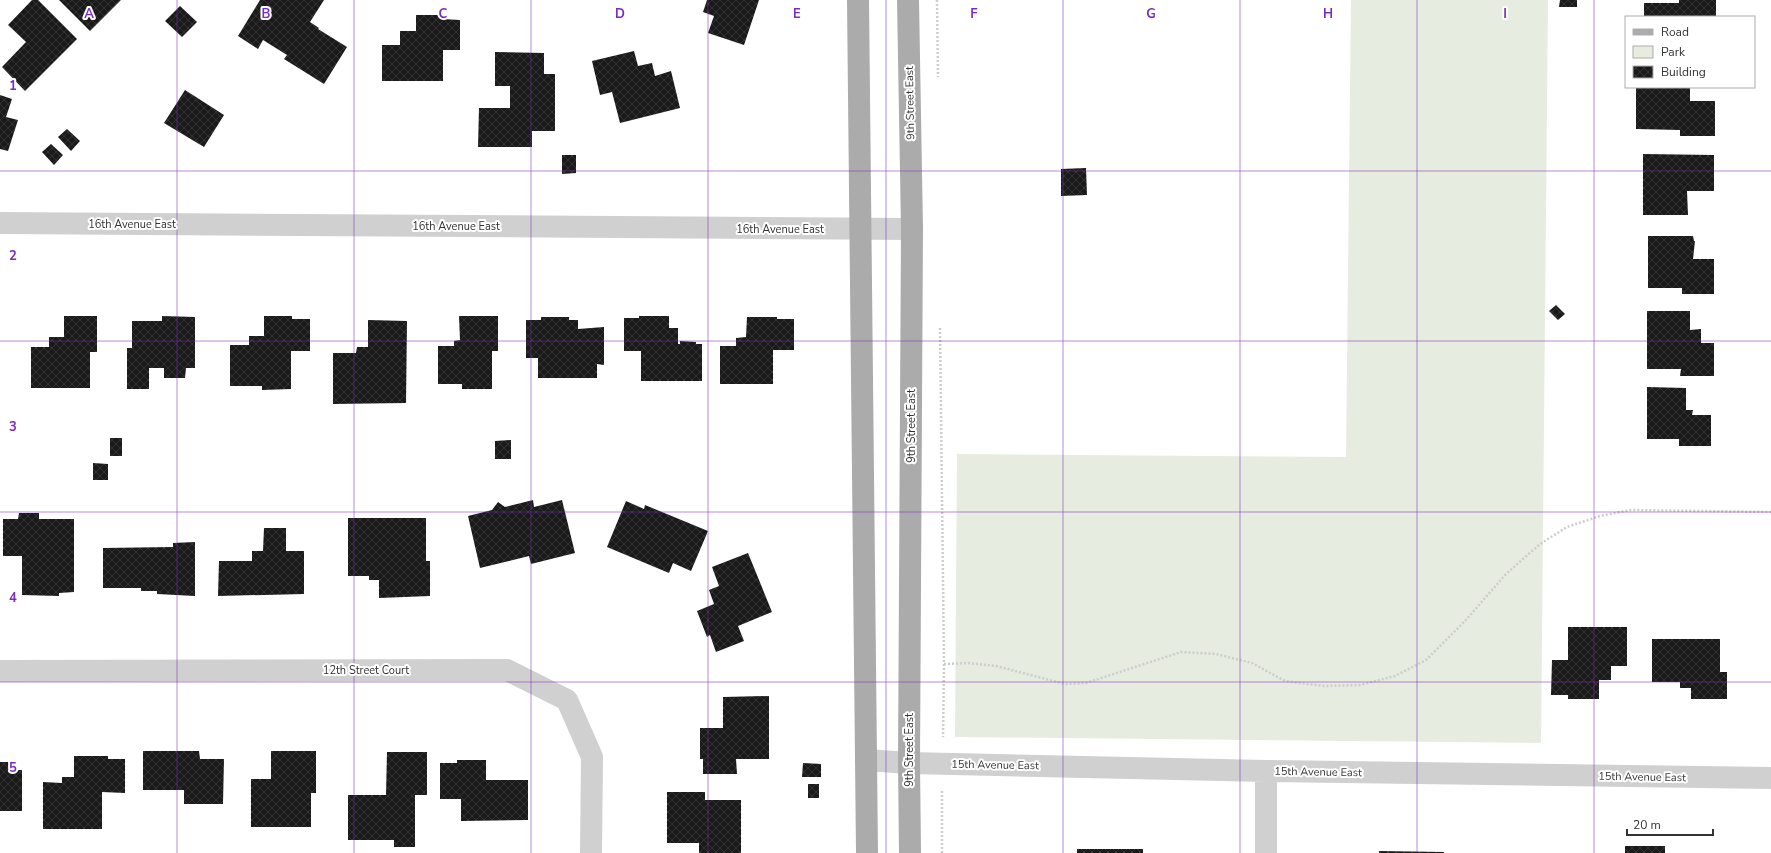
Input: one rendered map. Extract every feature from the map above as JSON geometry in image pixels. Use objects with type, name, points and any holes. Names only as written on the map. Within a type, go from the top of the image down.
[{"type":"main road","points":[[858,0],[867,853]]},
{"type":"main road","name":"9th Street East","points":[[908,0],[912,229],[909,762],[910,853]]},
{"type":"street","name":"16th Avenue East","points":[[0,223],[860,230],[912,229]]},
{"type":"street","name":"12th Street Court","points":[[0,671],[507,670],[567,700],[592,757],[591,853]]},
{"type":"street","name":"15th Avenue East","points":[[866,760],[1266,771],[1771,778]]},
{"type":"street","points":[[1266,771],[1266,853]]},
{"type":"path","points":[[937,0],[938,80]]},
{"type":"path","points":[[940,326],[944,664],[942,853]]},
{"type":"path","points":[[944,664],[968,663],[996,666],[1065,684],[1086,683],[1181,652],[1216,654],[1252,663],[1285,681],[1324,686],[1360,685],[1395,676],[1426,660],[1465,621],[1506,574],[1540,544],[1567,528],[1600,516],[1631,510],[1771,512]]},
{"type":"green space","points":[[1351,0],[1548,0],[1541,743],[955,737],[957,454],[1346,457]]},
{"type":"building","points":[[32,0],[38,0],[77,39],[25,91],[2,67],[26,42],[8,25]]},
{"type":"building","points":[[59,0],[121,0],[90,31]]},
{"type":"building","points":[[260,0],[324,0],[310,22],[319,28],[318,29],[347,47],[324,84],[284,59],[287,55],[263,40],[258,49],[238,36]]},
{"type":"building","points":[[707,0],[759,0],[744,45],[708,33],[714,16],[703,12]]},
{"type":"building","points":[[1560,0],[1577,0],[1577,7],[1559,7]]},
{"type":"building","points":[[1679,0],[1716,0],[1716,16],[1644,16],[1644,3],[1679,3]]},
{"type":"building","points":[[180,6],[197,22],[182,37],[165,21]]},
{"type":"building","points":[[416,15],[443,15],[443,19],[460,20],[460,50],[443,50],[443,81],[382,81],[382,45],[400,45],[400,31],[416,31]]},
{"type":"building","points":[[634,51],[638,66],[652,63],[655,76],[671,71],[680,108],[620,123],[612,92],[600,95],[592,61]]},
{"type":"building","points":[[495,52],[544,53],[544,74],[555,74],[555,131],[532,131],[532,147],[478,147],[479,108],[510,108],[510,86],[495,86]]},
{"type":"building","points":[[1636,88],[1690,88],[1690,101],[1715,101],[1715,136],[1680,136],[1680,130],[1636,129]]},
{"type":"building","points":[[185,90],[224,115],[204,147],[164,123]]},
{"type":"building","points":[[0,95],[12,99],[6,117],[18,120],[8,151],[0,149]]},
{"type":"building","points":[[67,129],[80,141],[71,151],[58,137]]},
{"type":"building","points":[[51,144],[63,155],[54,165],[42,152]]},
{"type":"building","points":[[1643,154],[1714,155],[1714,191],[1687,191],[1688,215],[1643,215]]},
{"type":"building","points":[[562,155],[576,155],[576,173],[562,174]]},
{"type":"building","points":[[1086,168],[1087,195],[1061,196],[1061,169]]},
{"type":"building","points":[[1648,236],[1693,236],[1695,241],[1693,259],[1714,259],[1714,294],[1682,294],[1682,288],[1648,288]]},
{"type":"building","points":[[1556,305],[1565,314],[1558,320],[1549,311]]},
{"type":"building","points":[[1647,311],[1690,311],[1690,330],[1701,329],[1701,343],[1714,343],[1714,376],[1680,376],[1681,369],[1647,369]]},
{"type":"building","points":[[64,316],[97,316],[97,352],[90,352],[90,388],[31,388],[31,347],[49,347],[49,337],[64,337]]},
{"type":"building","points":[[162,316],[195,317],[195,368],[186,368],[185,378],[164,378],[164,368],[149,368],[149,389],[127,389],[127,348],[132,348],[132,321],[162,321]]},
{"type":"building","points":[[264,316],[292,316],[292,319],[310,319],[310,351],[291,351],[291,389],[262,390],[262,386],[230,386],[230,345],[249,345],[249,336],[264,336]]},
{"type":"building","points":[[459,316],[498,316],[498,351],[492,351],[492,389],[462,389],[462,384],[438,384],[438,346],[454,346],[454,341],[460,340]]},
{"type":"building","points":[[639,316],[669,316],[669,328],[678,328],[678,344],[680,344],[680,341],[702,344],[702,381],[641,381],[641,351],[624,351],[624,318],[639,318]]},
{"type":"building","points":[[541,317],[569,317],[569,320],[578,320],[578,329],[604,327],[604,365],[597,364],[597,378],[538,378],[538,358],[526,358],[526,320],[541,320]]},
{"type":"building","points":[[747,317],[777,317],[777,319],[794,319],[794,350],[773,350],[773,384],[720,384],[720,346],[736,346],[736,338],[746,337]]},
{"type":"building","points":[[368,320],[407,321],[406,403],[333,404],[333,353],[356,353],[357,347],[368,347]]},
{"type":"building","points":[[1647,387],[1686,388],[1686,410],[1693,410],[1692,415],[1711,415],[1711,446],[1679,446],[1679,439],[1647,439]]},
{"type":"building","points":[[110,438],[122,438],[122,456],[110,456]]},
{"type":"building","points":[[511,440],[511,459],[495,459],[495,441]]},
{"type":"building","points":[[93,463],[108,464],[108,480],[93,480]]},
{"type":"building","points":[[533,500],[534,507],[562,500],[575,553],[531,564],[529,556],[480,568],[468,516],[492,510],[498,502],[505,507]]},
{"type":"building","points":[[626,501],[644,509],[645,505],[708,531],[691,571],[673,563],[669,573],[607,547]]},
{"type":"building","points":[[19,513],[39,513],[39,519],[74,519],[74,592],[59,593],[59,596],[22,595],[22,556],[3,556],[3,519],[18,519]]},
{"type":"building","points":[[348,518],[426,518],[426,561],[430,561],[430,596],[379,598],[379,580],[369,580],[369,576],[348,576]]},
{"type":"building","points":[[264,528],[286,528],[286,551],[304,551],[304,594],[218,596],[219,561],[252,561],[252,551],[263,551]]},
{"type":"building","points":[[195,542],[195,596],[157,594],[157,591],[141,591],[141,588],[103,588],[103,548],[173,547],[173,543]]},
{"type":"building","points":[[748,553],[772,612],[738,626],[744,641],[716,652],[710,635],[707,637],[697,611],[714,604],[709,590],[719,586],[712,567]]},
{"type":"building","points":[[1568,627],[1627,627],[1627,666],[1611,666],[1611,680],[1599,680],[1599,699],[1568,699],[1568,695],[1551,695],[1552,660],[1568,660]]},
{"type":"building","points":[[1652,639],[1720,639],[1720,672],[1727,672],[1727,699],[1691,699],[1691,688],[1680,688],[1680,682],[1652,682]]},
{"type":"building","points":[[769,696],[769,759],[736,759],[737,774],[703,774],[703,759],[700,759],[700,728],[723,728],[723,697]]},
{"type":"building","points":[[143,751],[199,751],[200,759],[224,759],[223,804],[184,804],[184,790],[143,790]]},
{"type":"building","points":[[271,751],[316,751],[316,793],[311,793],[311,827],[251,827],[251,779],[271,779]]},
{"type":"building","points":[[387,752],[427,752],[427,795],[415,795],[415,847],[394,847],[394,840],[348,840],[348,795],[386,795]]},
{"type":"building","points":[[74,756],[108,756],[108,759],[125,759],[125,793],[102,792],[102,829],[43,829],[43,782],[62,783],[62,777],[74,777]]},
{"type":"building","points":[[457,760],[486,760],[486,780],[528,780],[528,820],[461,821],[461,799],[440,799],[440,763],[457,763]]},
{"type":"building","points":[[0,762],[11,762],[11,770],[22,770],[22,811],[0,811]]},
{"type":"building","points":[[803,763],[821,764],[821,777],[802,777]]},
{"type":"building","points":[[808,784],[819,784],[819,798],[808,798]]},
{"type":"building","points":[[667,792],[705,792],[705,800],[741,800],[741,853],[699,853],[699,843],[667,843]]},
{"type":"building","points":[[1625,846],[1665,846],[1665,853],[1625,853]]},
{"type":"building","points":[[1077,849],[1143,849],[1143,853],[1077,853]]},
{"type":"building","points":[[1379,851],[1444,852],[1444,853],[1379,853]]}]
